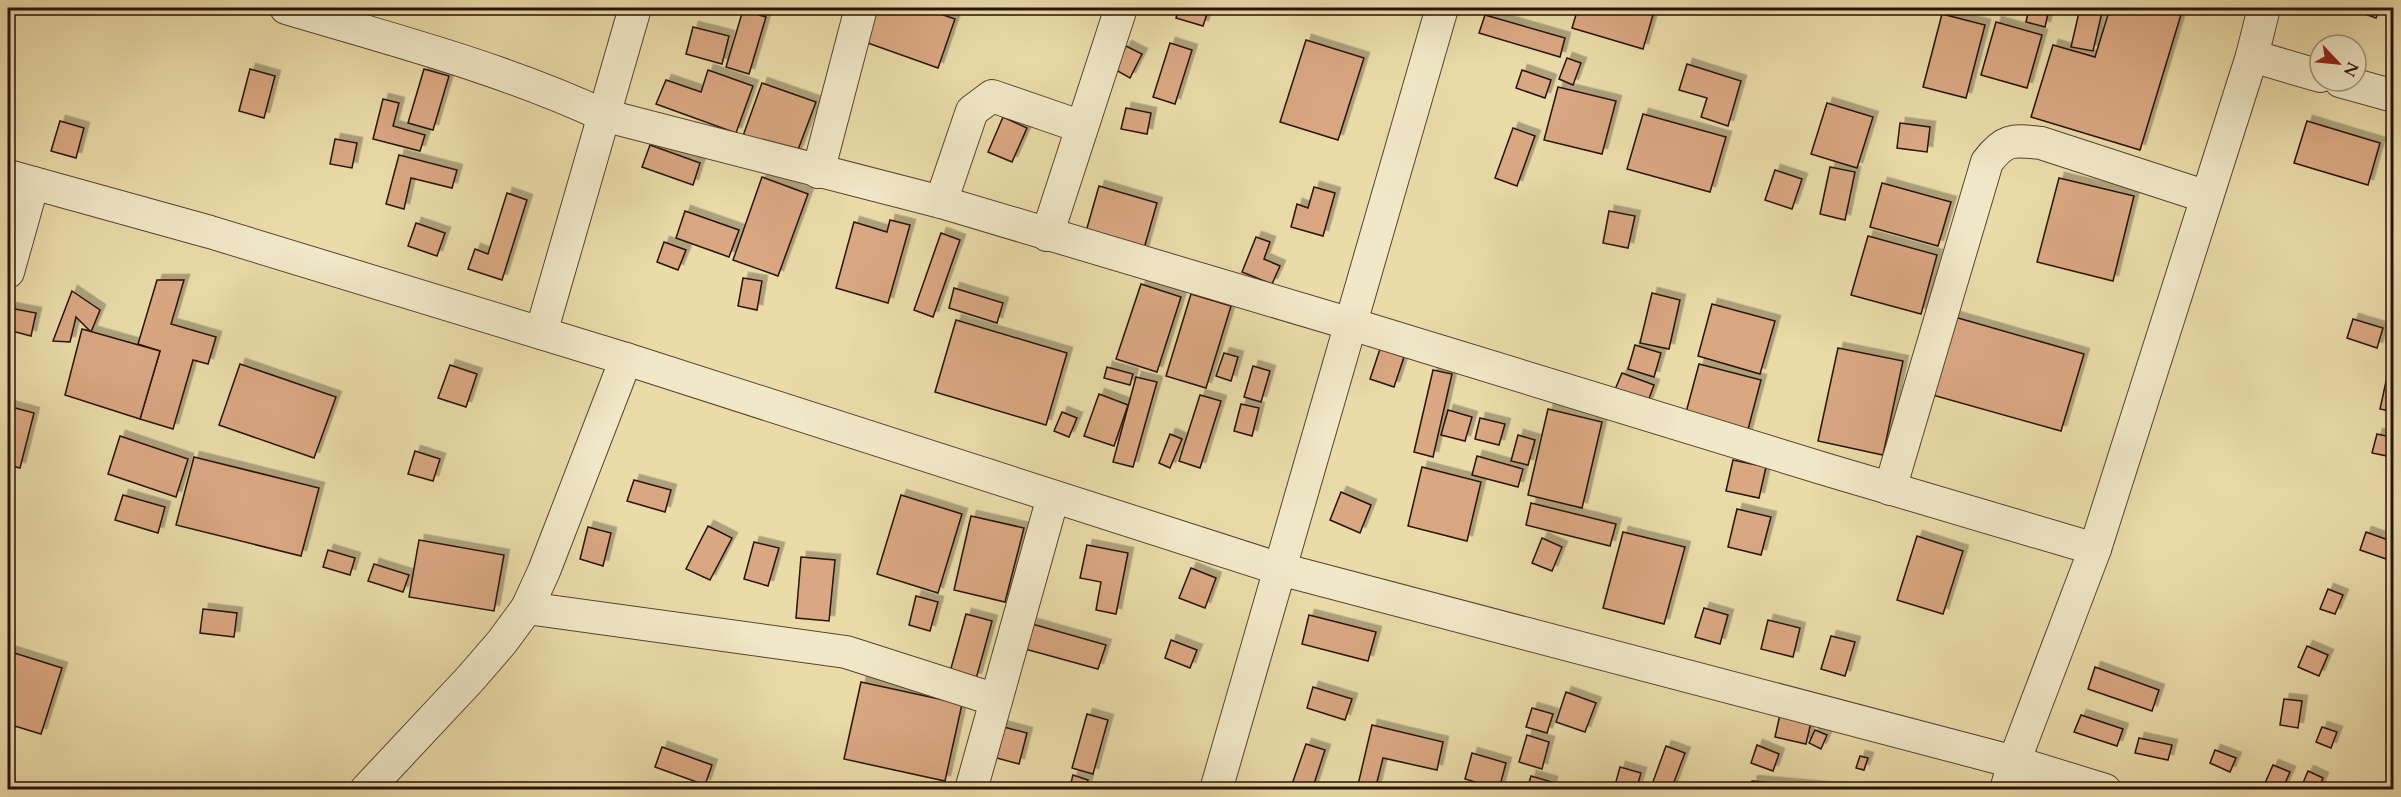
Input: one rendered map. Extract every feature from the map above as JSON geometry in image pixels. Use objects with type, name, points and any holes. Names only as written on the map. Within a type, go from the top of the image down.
[{"type":"street","points":[[286,8],[504,74],[603,115],[941,202],[2094,549]]},
{"type":"street","points":[[541,333],[635,8]]},
{"type":"street","points":[[818,172],[861,8]]},
{"type":"street","points":[[1047,235],[1121,8]]},
{"type":"street","points":[[1222,788],[1280,569],[1442,8]]},
{"type":"street","points":[[2010,776],[2094,549],[2252,56],[2264,8]]},
{"type":"street","points":[[2252,56],[2308,72]]},
{"type":"street","points":[[2368,89],[2394,96]]},
{"type":"street","points":[[941,202],[972,111],[992,96],[1082,127]]},
{"type":"street","points":[[1890,489],[1987,162],[1999,146],[2015,140],[2041,143],[2207,197]]},
{"type":"street","points":[[8,272],[20,180],[210,232],[626,358],[1280,569],[2010,776],[2105,789]]},
{"type":"street","points":[[366,789],[470,679],[527,608],[544,571],[626,358]]},
{"type":"street","points":[[971,789],[1053,496]]},
{"type":"street","points":[[527,608],[846,652],[996,700]]},
{"type":"building","points":[[877,8],[923,8],[955,19],[938,68],[865,42]]},
{"type":"building","points":[[1179,8],[1209,8],[1203,26],[1176,18]]},
{"type":"building","points":[[1578,8],[1655,8],[1643,49],[1572,28]]},
{"type":"building","points":[[1970,8],[1991,8],[1990,13]]},
{"type":"building","points":[[2029,8],[2049,9],[2045,27],[2026,22]]},
{"type":"building","points":[[2080,8],[2103,8],[2093,51],[2071,47]]},
{"type":"building","points":[[2110,8],[2183,8],[2140,150],[2031,117],[2053,45],[2095,57]]},
{"type":"building","points":[[2364,8],[2380,8],[2376,18],[2362,13]]},
{"type":"building","points":[[743,10],[766,17],[749,74],[726,67]]},
{"type":"building","points":[[1942,14],[1985,25],[1966,98],[1923,87]]},
{"type":"building","points":[[1485,15],[1565,38],[1560,57],[1479,33]]},
{"type":"building","points":[[1996,22],[2042,35],[2027,88],[1981,75]]},
{"type":"building","points":[[693,27],[729,36],[722,64],[686,54]]},
{"type":"building","points":[[1306,40],[1364,58],[1338,140],[1280,122]]},
{"type":"building","points":[[1170,43],[1192,50],[1175,104],[1153,97]]},
{"type":"building","points":[[1126,46],[1142,54],[1130,78],[1114,69]]},
{"type":"building","points":[[1567,58],[1581,63],[1573,85],[1559,79]]},
{"type":"building","points":[[1687,64],[1741,81],[1728,126],[1701,117],[1707,98],[1679,90]]},
{"type":"building","points":[[250,69],[275,76],[264,118],[239,111]]},
{"type":"building","points":[[424,69],[449,76],[433,130],[408,123]]},
{"type":"building","points":[[708,70],[753,86],[736,133],[656,104],[666,80],[701,92]]},
{"type":"building","points":[[1522,70],[1551,80],[1545,98],[1516,88]]},
{"type":"building","points":[[762,83],[816,102],[796,155],[743,136]]},
{"type":"building","points":[[1558,87],[1616,101],[1602,154],[1544,140]]},
{"type":"building","points":[[383,99],[399,103],[393,126],[425,135],[420,151],[373,139]]},
{"type":"building","points":[[1827,103],[1873,117],[1857,168],[1811,154]]},
{"type":"building","points":[[1126,108],[1151,113],[1147,134],[1121,129]]},
{"type":"building","points":[[1643,114],[1726,137],[1710,192],[1627,169]]},
{"type":"building","points":[[1003,117],[1027,128],[1012,162],[988,152]]},
{"type":"building","points":[[60,121],[84,128],[76,158],[51,151]]},
{"type":"building","points":[[2307,121],[2380,143],[2368,185],[2294,163]]},
{"type":"building","points":[[1900,123],[1930,127],[1927,152],[1897,148]]},
{"type":"building","points":[[1513,128],[1535,136],[1517,186],[1495,178]]},
{"type":"building","points":[[335,139],[357,143],[352,168],[330,164]]},
{"type":"building","points":[[650,145],[700,163],[693,185],[642,167]]},
{"type":"building","points":[[399,155],[457,170],[452,188],[411,178],[404,209],[386,204]]},
{"type":"building","points":[[1830,167],[1855,172],[1845,220],[1820,214]]},
{"type":"building","points":[[1775,170],[1802,179],[1792,209],[1765,200]]},
{"type":"building","points":[[762,177],[808,194],[778,276],[733,260]]},
{"type":"building","points":[[2059,178],[2134,196],[2113,281],[2037,262]]},
{"type":"building","points":[[1882,183],[1951,202],[1938,246],[1870,227]]},
{"type":"building","points":[[1099,186],[1157,203],[1143,252],[1085,235]]},
{"type":"building","points":[[1314,187],[1335,193],[1323,236],[1291,227],[1297,204],[1308,208]]},
{"type":"building","points":[[507,193],[527,200],[502,280],[468,269],[475,249],[488,254]]},
{"type":"building","points":[[685,211],[739,230],[729,257],[676,238]]},
{"type":"building","points":[[1609,211],[1635,216],[1628,248],[1603,243]]},
{"type":"building","points":[[890,220],[910,225],[888,303],[836,288],[854,222],[887,232]]},
{"type":"building","points":[[416,223],[445,233],[437,256],[408,246]]},
{"type":"building","points":[[941,233],[960,240],[933,317],[914,310]]},
{"type":"building","points":[[1868,236],[1937,255],[1921,314],[1851,295]]},
{"type":"building","points":[[1256,237],[1270,242],[1264,259],[1280,266],[1272,284],[1242,272]]},
{"type":"building","points":[[664,242],[686,250],[678,270],[657,262]]},
{"type":"building","points":[[743,278],[762,281],[757,310],[738,306]]},
{"type":"building","points":[[157,280],[184,280],[171,324],[216,337],[208,364],[193,360],[173,429],[140,419],[160,351],[138,344]]},
{"type":"building","points":[[1141,284],[1181,297],[1157,372],[1116,359]]},
{"type":"building","points":[[954,288],[1003,303],[997,323],[949,308]]},
{"type":"building","points":[[72,291],[100,310],[91,332],[76,317],[70,342],[53,341]]},
{"type":"building","points":[[1652,293],[1680,300],[1669,349],[1640,343]]},
{"type":"building","points":[[1191,294],[1231,306],[1206,388],[1166,376]]},
{"type":"building","points":[[1712,304],[1775,321],[1760,374],[1698,356]]},
{"type":"building","points":[[10,308],[36,313],[31,336],[8,330]]},
{"type":"building","points":[[1951,316],[2084,354],[2061,431],[1929,394]]},
{"type":"building","points":[[2353,319],[2383,328],[2377,348],[2347,338]]},
{"type":"building","points":[[956,320],[1067,353],[1046,425],[935,392]]},
{"type":"building","points":[[82,329],[160,351],[140,419],[65,395]]},
{"type":"building","points":[[1635,345],[1661,353],[1654,377],[1628,369]]},
{"type":"building","points":[[2394,345],[2394,412],[2380,409]]},
{"type":"building","points":[[1838,348],[1903,361],[1883,455],[1818,441]]},
{"type":"building","points":[[1380,349],[1404,357],[1394,387],[1370,379]]},
{"type":"building","points":[[1224,353],[1238,357],[1231,381],[1216,376]]},
{"type":"building","points":[[240,364],[336,397],[314,458],[219,425]]},
{"type":"building","points":[[1699,364],[1761,380],[1746,437],[1684,420]]},
{"type":"building","points":[[450,365],[477,374],[466,407],[438,398]]},
{"type":"building","points":[[1253,366],[1270,371],[1261,402],[1244,397]]},
{"type":"building","points":[[1107,367],[1133,374],[1130,385],[1104,378]]},
{"type":"building","points":[[1433,370],[1452,374],[1433,457],[1414,452]]},
{"type":"building","points":[[1622,373],[1654,385],[1647,404],[1614,392]]},
{"type":"building","points":[[1136,377],[1157,382],[1133,467],[1113,462]]},
{"type":"building","points":[[1099,394],[1128,405],[1114,446],[1084,436]]},
{"type":"building","points":[[1200,395],[1221,401],[1200,468],[1179,461]]},
{"type":"building","points":[[1241,404],[1259,408],[1252,436],[1234,431]]},
{"type":"building","points":[[8,406],[34,413],[20,468],[8,465]]},
{"type":"building","points":[[1548,409],[1602,422],[1582,508],[1528,495]]},
{"type":"building","points":[[1448,410],[1472,417],[1465,441],[1441,435]]},
{"type":"building","points":[[1062,412],[1077,418],[1069,437],[1054,431]]},
{"type":"building","points":[[1480,418],[1505,424],[1499,445],[1475,439]]},
{"type":"building","points":[[1170,434],[1182,439],[1170,468],[1159,463]]},
{"type":"building","points":[[2377,434],[2391,437],[2387,456],[2372,453]]},
{"type":"building","points":[[1518,435],[1535,440],[1528,465],[1511,461]]},
{"type":"building","points":[[120,436],[188,459],[176,497],[108,474]]},
{"type":"building","points":[[415,451],[440,459],[433,481],[408,474]]},
{"type":"building","points":[[1477,456],[1523,469],[1518,487],[1472,475]]},
{"type":"building","points":[[194,457],[319,488],[301,556],[176,525]]},
{"type":"building","points":[[1733,460],[1766,467],[1759,498],[1726,491]]},
{"type":"building","points":[[1422,467],[1481,482],[1467,541],[1408,526]]},
{"type":"building","points":[[634,480],[671,490],[665,512],[627,501]]},
{"type":"building","points":[[1341,492],[1371,505],[1360,533],[1330,520]]},
{"type":"building","points":[[123,495],[165,507],[158,533],[115,520]]},
{"type":"building","points":[[901,495],[962,514],[938,593],[877,574]]},
{"type":"building","points":[[1531,503],[1616,524],[1610,546],[1526,525]]},
{"type":"building","points":[[1737,509],[1771,517],[1761,555],[1728,547]]},
{"type":"building","points":[[971,516],[1024,528],[1005,602],[954,590]]},
{"type":"building","points":[[708,526],[732,538],[710,580],[686,569]]},
{"type":"building","points":[[588,527],[611,533],[603,566],[580,559]]},
{"type":"building","points":[[1623,532],[1685,547],[1664,624],[1603,608]]},
{"type":"building","points":[[2366,532],[2391,541],[2386,559],[2360,550]]},
{"type":"building","points":[[1917,536],[1963,551],[1943,614],[1897,600]]},
{"type":"building","points":[[1542,538],[1562,547],[1552,571],[1532,563]]},
{"type":"building","points":[[419,540],[504,555],[494,611],[409,597]]},
{"type":"building","points":[[754,542],[779,548],[768,586],[744,579]]},
{"type":"building","points":[[1087,545],[1128,553],[1116,614],[1096,610],[1101,582],[1080,578]]},
{"type":"building","points":[[328,550],[355,558],[350,575],[323,567]]},
{"type":"building","points":[[801,557],[835,560],[829,621],[796,618]]},
{"type":"building","points":[[374,564],[409,575],[403,592],[368,581]]},
{"type":"building","points":[[1191,568],[1216,578],[1205,608],[1179,598]]},
{"type":"building","points":[[2328,589],[2343,595],[2335,614],[2320,609]]},
{"type":"building","points":[[916,596],[938,602],[930,631],[909,625]]},
{"type":"building","points":[[1704,608],[1728,615],[1720,644],[1695,637]]},
{"type":"building","points":[[203,609],[237,613],[234,637],[200,633]]},
{"type":"building","points":[[966,614],[992,621],[976,679],[950,672]]},
{"type":"building","points":[[1309,615],[1376,632],[1368,661],[1302,644]]},
{"type":"building","points":[[1768,620],[1800,628],[1793,657],[1761,649]]},
{"type":"building","points":[[1032,624],[1106,645],[1098,669],[1025,649]]},
{"type":"building","points":[[1831,636],[1855,642],[1845,676],[1821,669]]},
{"type":"building","points":[[1171,640],[1197,650],[1190,668],[1165,658]]},
{"type":"building","points":[[2307,646],[2328,655],[2319,676],[2298,667]]},
{"type":"building","points":[[8,651],[62,668],[41,734],[8,724]]},
{"type":"building","points":[[2095,667],[2159,690],[2152,711],[2088,689]]},
{"type":"building","points":[[861,682],[962,704],[945,781],[844,759]]},
{"type":"building","points":[[1313,687],[1352,699],[1345,720],[1307,708]]},
{"type":"building","points":[[1566,692],[1596,703],[1585,732],[1556,722]]},
{"type":"building","points":[[2284,699],[2302,701],[2298,728],[2280,725]]},
{"type":"building","points":[[1532,708],[1553,714],[1547,733],[1526,727]]},
{"type":"building","points":[[1781,710],[1812,718],[1806,744],[1775,737]]},
{"type":"building","points":[[1087,714],[1108,720],[1093,774],[1072,768]]},
{"type":"building","points":[[2081,715],[2123,729],[2117,746],[2074,732]]},
{"type":"building","points":[[1372,725],[1443,742],[1437,770],[1383,758],[1375,790],[1357,789]]},
{"type":"building","points":[[1000,726],[1027,733],[1019,764],[993,757]]},
{"type":"building","points":[[2322,727],[2337,732],[2331,748],[2316,742]]},
{"type":"building","points":[[1815,730],[1827,735],[1821,749],[1809,743]]},
{"type":"building","points":[[1527,735],[1549,742],[1542,769],[1519,762]]},
{"type":"building","points":[[2139,738],[2172,745],[2168,760],[2135,753]]},
{"type":"building","points":[[1306,744],[1325,750],[1312,790],[1299,790],[1291,787]]},
{"type":"building","points":[[1757,745],[1779,754],[1773,771],[1751,763]]},
{"type":"building","points":[[1666,746],[1685,753],[1671,790],[1650,790]]},
{"type":"building","points":[[662,747],[712,765],[705,785],[655,767]]},
{"type":"building","points":[[2215,750],[2236,758],[2230,772],[2210,763]]},
{"type":"building","points":[[1472,753],[1506,763],[1499,789],[1465,779]]},
{"type":"building","points":[[1860,756],[1868,758],[1864,770],[1856,768]]},
{"type":"building","points":[[2273,765],[2290,772],[2282,790],[2262,790]]},
{"type":"building","points":[[1620,767],[1641,773],[1636,790],[1614,789]]},
{"type":"building","points":[[2308,771],[2323,778],[2318,790],[2300,790]]},
{"type":"building","points":[[1073,775],[1088,780],[1085,790],[1069,790]]},
{"type":"building","points":[[1531,776],[1552,782],[1550,790],[1527,790]]},
{"type":"building","points":[[1752,781],[1855,790],[1751,790]]}]
